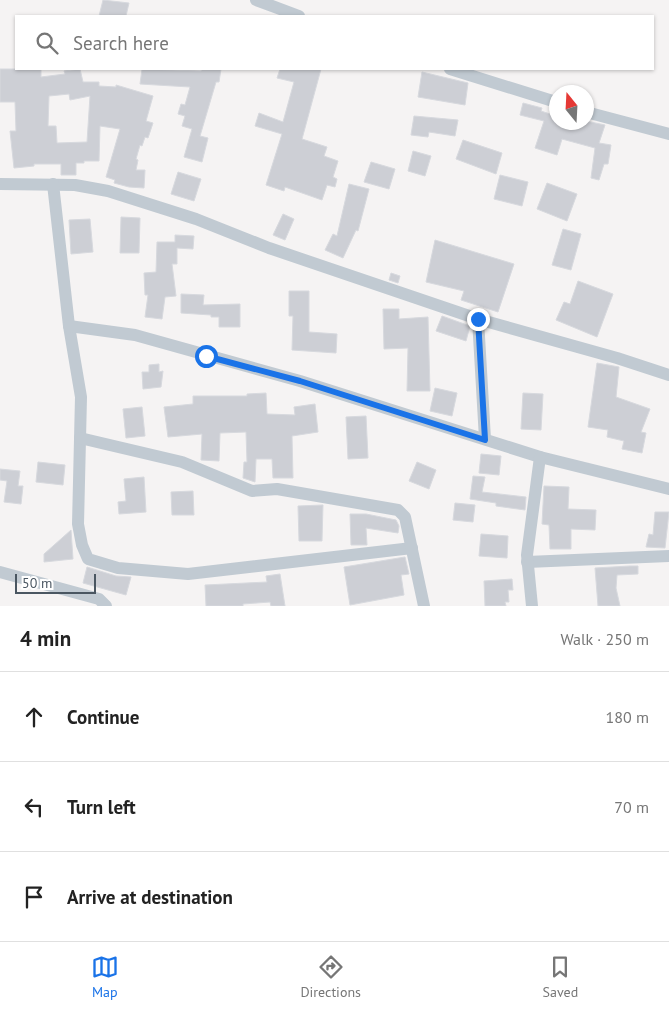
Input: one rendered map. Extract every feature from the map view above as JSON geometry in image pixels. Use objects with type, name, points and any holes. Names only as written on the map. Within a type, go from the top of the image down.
[{"type":"street","points":[[256,0],[296,15]]},
{"type":"street","points":[[453,70],[549,100]]},
{"type":"street","points":[[594,114],[669,134]]},
{"type":"street","points":[[0,184],[75,185],[108,192],[157,206],[269,248],[478,319],[618,358],[669,375]]},
{"type":"street","points":[[53,184],[70,326],[81,397],[78,524],[82,544],[88,559],[118,568],[188,574],[412,548]]},
{"type":"street","points":[[478,319],[485,440]]},
{"type":"street","points":[[70,326],[135,334],[300,381],[540,457],[669,489]]},
{"type":"street","points":[[80,438],[182,462],[252,491],[277,488],[398,510],[405,517],[424,606]]},
{"type":"street","points":[[532,606],[527,562],[540,457]]},
{"type":"street","points":[[527,562],[669,556]]},
{"type":"street","points":[[0,572],[99,599],[106,606]]},
{"type":"building","points":[[103,0],[129,3],[126,15],[99,15]]},
{"type":"building","points":[[0,69],[41,70],[41,77],[65,74],[64,71],[80,70],[83,82],[99,82],[99,86],[116,87],[116,85],[153,96],[146,121],[153,123],[148,138],[145,137],[142,146],[140,145],[136,159],[138,160],[136,170],[145,170],[144,188],[114,183],[115,180],[106,177],[120,129],[100,126],[99,161],[76,163],[76,175],[61,175],[61,164],[34,164],[34,166],[14,168],[10,131],[16,131],[15,102],[0,102]],"holes":[[[69,94],[70,100],[90,96],[87,142],[57,143],[56,126],[48,126],[49,96]]]},
{"type":"building","points":[[142,70],[221,70],[219,82],[216,82],[200,136],[208,138],[202,162],[184,157],[192,129],[182,126],[185,116],[178,114],[181,104],[185,105],[190,87],[140,84]]},
{"type":"building","points":[[280,70],[321,70],[302,139],[327,147],[324,156],[338,161],[333,177],[337,179],[335,187],[327,185],[322,200],[285,187],[284,191],[266,185],[282,134],[255,126],[259,113],[283,122],[294,82],[277,78]]},
{"type":"building","points":[[422,72],[468,83],[465,105],[418,97]]},
{"type":"building","points":[[523,103],[542,108],[541,111],[549,114],[549,130],[594,130],[594,123],[605,125],[599,143],[611,145],[608,164],[604,164],[599,180],[591,178],[595,148],[562,139],[557,155],[535,148],[544,121],[520,115]]},
{"type":"building","points":[[414,116],[458,120],[455,136],[429,132],[428,137],[411,135]]},
{"type":"building","points":[[463,140],[502,153],[496,174],[456,159]]},
{"type":"building","points":[[413,151],[431,156],[425,176],[408,171]]},
{"type":"building","points":[[371,162],[395,169],[389,189],[364,182]]},
{"type":"building","points":[[178,172],[201,179],[194,201],[171,194]]},
{"type":"building","points":[[500,175],[528,182],[522,206],[494,199]]},
{"type":"building","points":[[547,183],[577,194],[567,221],[537,209]]},
{"type":"building","points":[[349,184],[369,189],[358,231],[356,230],[343,258],[325,250],[333,234],[337,236]]},
{"type":"building","points":[[283,214],[294,219],[285,240],[273,235]]},
{"type":"building","points":[[121,217],[140,218],[139,253],[120,253]]},
{"type":"building","points":[[90,219],[93,252],[71,254],[69,220]]},
{"type":"building","points":[[563,229],[581,234],[571,270],[552,265]]},
{"type":"building","points":[[175,235],[194,236],[193,249],[177,248],[177,264],[172,264],[176,296],[165,297],[162,319],[145,317],[148,295],[145,295],[144,273],[156,272],[157,242],[175,242]]},
{"type":"building","points":[[435,240],[514,264],[498,312],[461,300],[464,291],[426,282]]},
{"type":"building","points":[[391,273],[400,276],[398,283],[389,280]]},
{"type":"building","points":[[578,281],[613,294],[597,337],[556,320],[564,302],[570,304]]},
{"type":"building","points":[[289,291],[309,291],[309,332],[337,334],[336,353],[292,350],[293,316],[289,316]]},
{"type":"building","points":[[181,294],[204,295],[203,305],[240,304],[240,327],[219,327],[219,317],[211,317],[211,315],[181,313]]},
{"type":"building","points":[[383,309],[399,309],[399,319],[428,317],[430,391],[407,391],[408,348],[384,349]]},
{"type":"building","points":[[442,316],[470,326],[466,341],[436,331]]},
{"type":"building","points":[[597,363],[619,367],[616,397],[650,409],[641,432],[646,433],[642,453],[622,449],[624,441],[607,437],[608,430],[588,427]]},
{"type":"building","points":[[159,364],[159,372],[163,371],[161,387],[143,389],[142,372],[149,372],[149,365]]},
{"type":"building","points":[[435,388],[457,393],[452,416],[430,411]]},
{"type":"building","points":[[266,393],[267,414],[295,415],[294,407],[315,404],[318,432],[292,436],[293,478],[273,478],[272,459],[256,459],[255,482],[243,478],[244,462],[247,462],[246,432],[220,433],[219,461],[201,460],[202,434],[168,437],[164,407],[193,404],[193,396],[247,396],[247,394]]},
{"type":"building","points":[[523,393],[543,394],[541,430],[521,429]]},
{"type":"building","points":[[142,407],[145,436],[126,438],[123,409]]},
{"type":"building","points":[[366,416],[368,458],[348,459],[346,417]]},
{"type":"building","points":[[481,454],[501,456],[499,475],[479,473]]},
{"type":"building","points":[[38,462],[65,465],[63,485],[36,482]]},
{"type":"building","points":[[417,462],[436,470],[429,489],[409,481]]},
{"type":"building","points":[[0,469],[20,471],[18,486],[23,486],[21,504],[4,502],[7,481],[0,480]]},
{"type":"building","points":[[473,476],[485,477],[482,492],[526,497],[525,510],[496,506],[496,503],[470,499]]},
{"type":"building","points":[[144,477],[146,512],[119,514],[118,502],[126,501],[124,479]]},
{"type":"building","points":[[544,486],[569,487],[568,509],[596,510],[595,530],[571,529],[571,549],[550,549],[549,525],[542,524]]},
{"type":"building","points":[[193,491],[194,515],[172,515],[171,492]]},
{"type":"building","points":[[455,503],[475,505],[473,522],[453,520]]},
{"type":"building","points":[[323,505],[322,541],[299,541],[298,506]]},
{"type":"building","points":[[655,512],[669,512],[665,548],[646,547],[649,534],[653,535]]},
{"type":"building","points":[[350,514],[366,514],[396,520],[399,526],[398,533],[366,528],[367,545],[351,545]]},
{"type":"building","points":[[71,530],[73,559],[44,562],[44,554]]},
{"type":"building","points":[[481,534],[508,536],[507,558],[479,556]]},
{"type":"building","points":[[405,557],[409,574],[401,575],[404,595],[350,605],[344,567]]},
{"type":"building","points":[[638,566],[638,574],[617,575],[616,588],[620,606],[598,606],[595,568]]},
{"type":"building","points":[[87,567],[116,576],[131,577],[126,595],[83,583]]},
{"type":"building","points":[[280,574],[285,606],[271,606],[270,602],[243,604],[243,606],[206,606],[205,585],[267,582],[266,576]]},
{"type":"building","points":[[512,579],[513,590],[508,590],[509,602],[505,602],[506,606],[485,606],[484,581]]},
{"type":"route","points":[[206,356],[300,381],[485,440],[478,319]]}]
